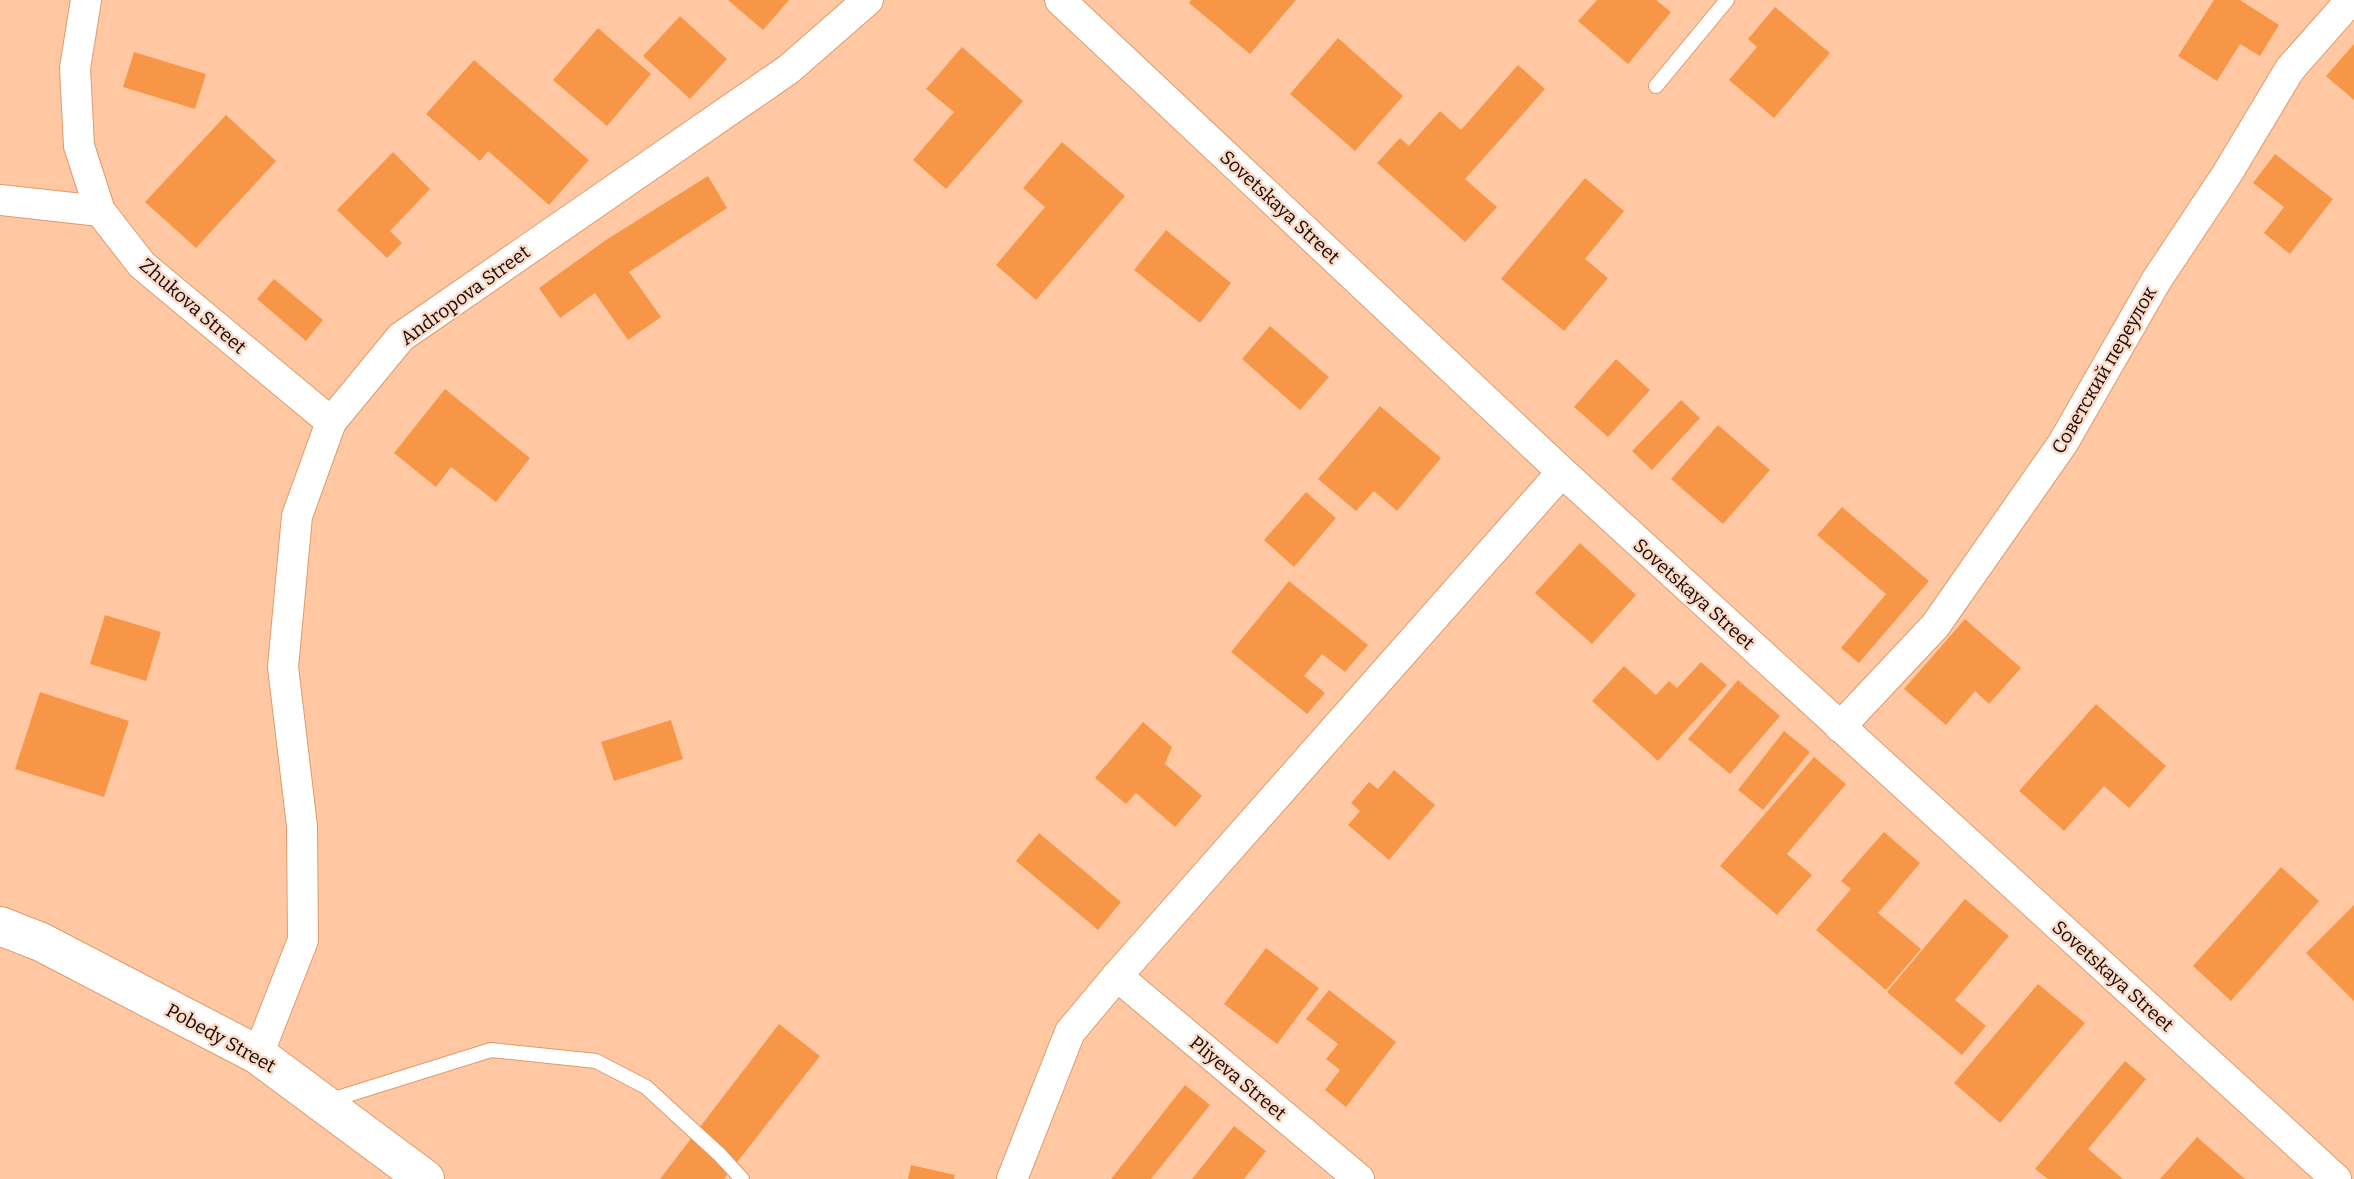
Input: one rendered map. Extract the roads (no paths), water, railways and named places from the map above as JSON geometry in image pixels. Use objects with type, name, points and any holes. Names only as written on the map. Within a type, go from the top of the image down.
[{"type":"main road","name":"Pobedy Street","points":[[0,926],[41,942],[258,1055],[425,1179]]},
{"type":"street","name":"Zhukova Street","points":[[86,0],[75,68],[79,146],[100,211],[142,265],[331,422]]},
{"type":"street","name":"Andropova Street","points":[[258,1055],[303,940],[302,826],[283,667],[297,516],[331,422],[401,337],[789,69],[868,0]]},
{"type":"street","name":"Sovetskaya Street","points":[[1060,0],[1562,472],[2336,1179]]},
{"type":"street","name":"Советский переулок","points":[[1840,727],[1935,626],[2063,443],[2155,281],[2227,174],[2290,69],[2351,0]]},
{"type":"street","points":[[0,200],[100,211]]},
{"type":"street","points":[[1012,1179],[1070,1032],[1562,472]]},
{"type":"street","name":"Pliyeva Street","points":[[1117,976],[1359,1179]]},
{"type":"lane","points":[[1656,86],[1727,0]]},
{"type":"lane","points":[[323,1103],[491,1050],[596,1060],[646,1087],[720,1155],[742,1179]]}]
